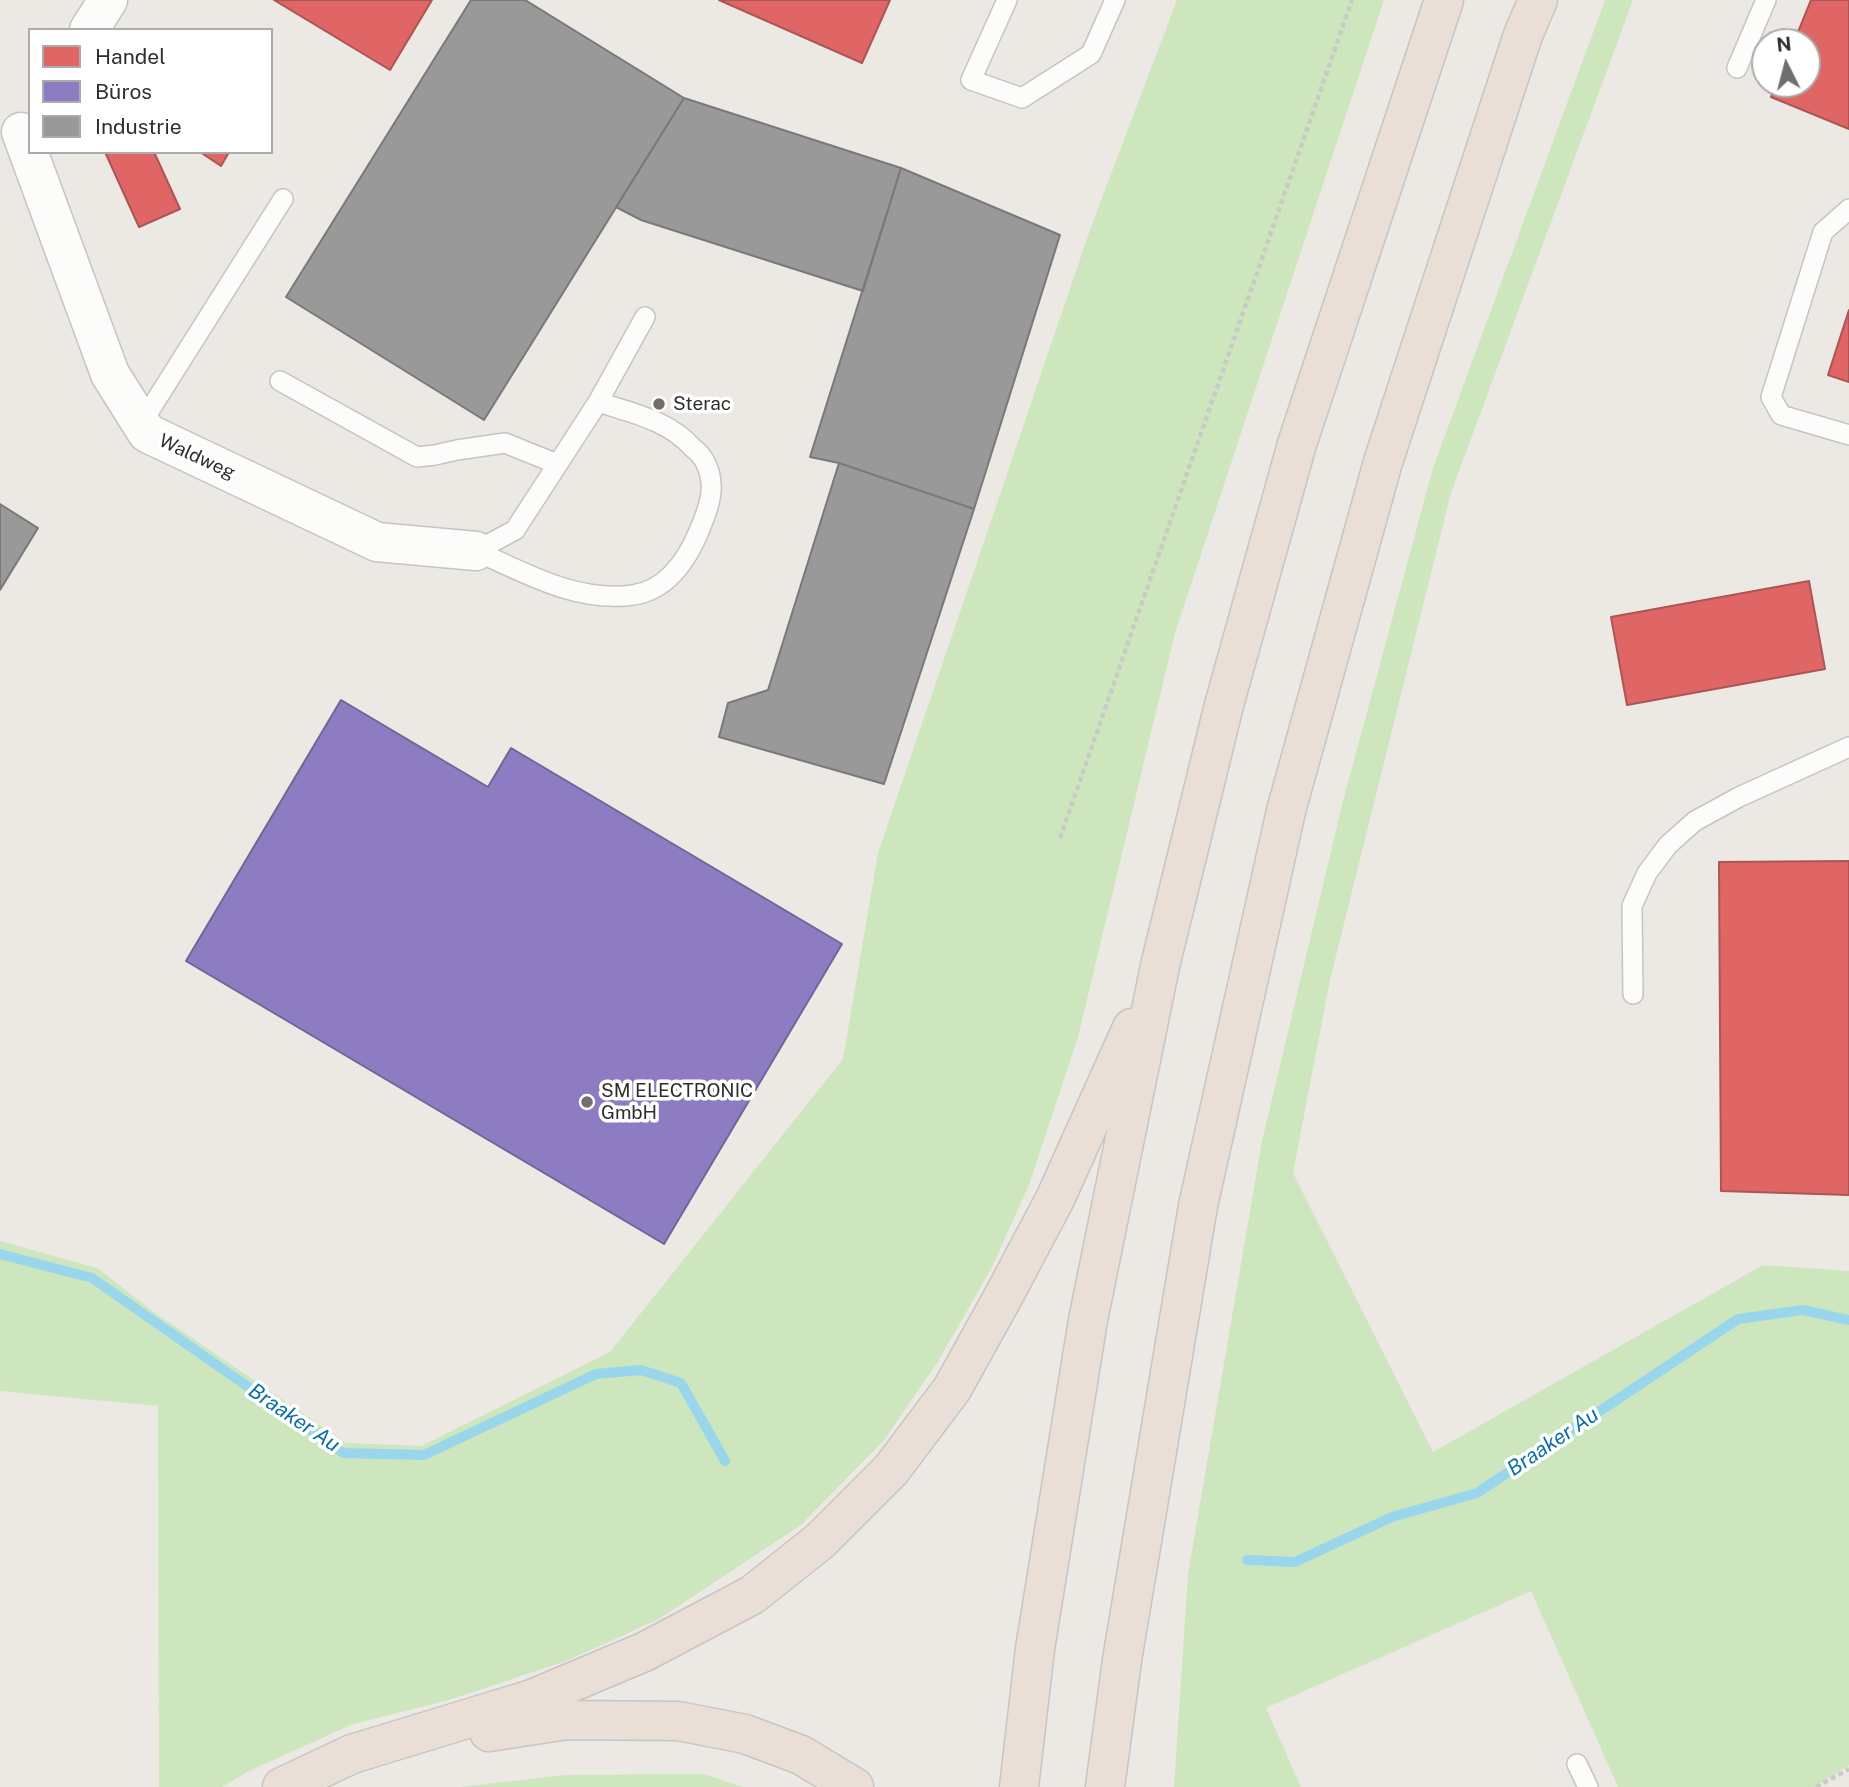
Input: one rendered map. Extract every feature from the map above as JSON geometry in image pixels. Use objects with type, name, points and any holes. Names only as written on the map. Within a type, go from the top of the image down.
[{"type":"highway","points":[[1019,1787],[1035,1649],[1088,1320],[1160,966],[1224,705],[1297,444],[1444,0]]},
{"type":"highway","points":[[1105,1787],[1122,1660],[1198,1206],[1286,811],[1383,462],[1519,48],[1538,0]]},
{"type":"highway","points":[[282,1787],[352,1754],[532,1699],[644,1652],[752,1595],[820,1541],[891,1471],[952,1389],[1055,1199],[1160,966]]},
{"type":"highway","points":[[352,1754],[567,1720],[678,1721],[746,1734],[801,1755],[854,1787]]},
{"type":"street","points":[[90,28],[108,0]]},
{"type":"street","name":"Waldweg","points":[[17,132],[110,374],[147,433],[377,542],[476,551]]},
{"type":"lane","points":[[1007,0],[971,80],[1022,98],[1091,54],[1115,0]]},
{"type":"lane","points":[[1737,68],[1766,0]]},
{"type":"lane","points":[[141,424],[283,199]]},
{"type":"lane","points":[[1849,209],[1823,232],[1771,397],[1781,415],[1849,435]]},
{"type":"lane","points":[[476,551],[515,530],[598,402],[645,317]]},
{"type":"lane","points":[[279,381],[417,457],[505,443],[557,464]]},
{"type":"lane","points":[[476,551],[549,584],[583,594],[635,595],[655,587],[675,572],[687,558],[709,509],[712,491],[704,459],[689,442],[658,421],[598,402]]},
{"type":"lane","points":[[1633,994],[1632,906],[1647,873],[1668,845],[1695,821],[1739,797],[1849,747]]},
{"type":"lane","points":[[1577,1764],[1588,1787]]},
{"type":"path","points":[[1059,838],[1352,0]]},
{"type":"path","points":[[1816,1787],[1849,1769]]},
{"type":"green space","points":[[1177,0],[1384,0],[1175,633],[1078,1037],[1029,1185],[991,1269],[939,1360],[884,1440],[801,1525],[659,1619],[566,1661],[449,1700],[353,1724],[249,1771],[222,1787],[159,1787],[158,1406],[0,1391],[0,1241],[97,1268],[154,1312],[346,1443],[421,1446],[610,1352],[843,1059],[878,853],[1092,224]]},
{"type":"green space","points":[[1605,0],[1633,0],[1451,493],[1330,980],[1293,1173],[1433,1452],[1763,1265],[1849,1271],[1849,1765],[1814,1787],[1618,1787],[1531,1591],[1266,1708],[1301,1787],[1174,1787],[1188,1574],[1262,1141],[1343,801],[1433,468]]},
{"type":"green space","points":[[704,1774],[742,1787],[461,1787],[565,1775]]},
{"type":"building: Handel","points":[[274,0],[432,0],[390,70]]},
{"type":"building: Handel","points":[[719,0],[890,0],[862,63]]},
{"type":"building: Handel","points":[[1811,0],[1849,0],[1849,129],[1773,98],[1821,98],[1821,28],[1800,28]]},
{"type":"building: Handel","points":[[106,154],[155,154],[180,209],[139,227]]},
{"type":"building: Handel","points":[[203,154],[228,154],[221,166]]},
{"type":"building: Handel","points":[[1849,310],[1849,382],[1828,375]]},
{"type":"building: Handel","points":[[1809,581],[1825,669],[1627,705],[1611,617]]},
{"type":"building: Handel","points":[[1849,861],[1849,1195],[1721,1191],[1719,862]]},
{"type":"building: Büros","name":"SM ELECTRONIC GmbH","points":[[341,700],[488,787],[511,748],[842,944],[664,1244],[186,961]]},
{"type":"building: Industrie","points":[[471,0],[525,0],[684,98],[484,420],[286,297]]},
{"type":"building: Industrie","points":[[684,98],[901,168],[863,291],[641,220],[616,207]]},
{"type":"building: Industrie","points":[[901,168],[1060,235],[974,509],[839,463],[810,457]]},
{"type":"building: Industrie","points":[[839,463],[974,509],[884,784],[719,737],[728,703],[768,690]]},
{"type":"building: Industrie","points":[[0,504],[38,528],[0,590]]},
{"type":"waterway","name":"Braaker Au","points":[[0,1254],[92,1278],[343,1453],[424,1455],[596,1374],[641,1370],[681,1383],[725,1461]]},
{"type":"waterway","name":"Braaker Au","points":[[1247,1560],[1295,1562],[1392,1517],[1477,1493],[1738,1319],[1803,1310],[1849,1320]]},
{"type":"place","name":"Sterac","points":[[659,404]]},
{"type":"place","name":"SM ELECTRONIC GmbH","points":[[587,1102]]}]
